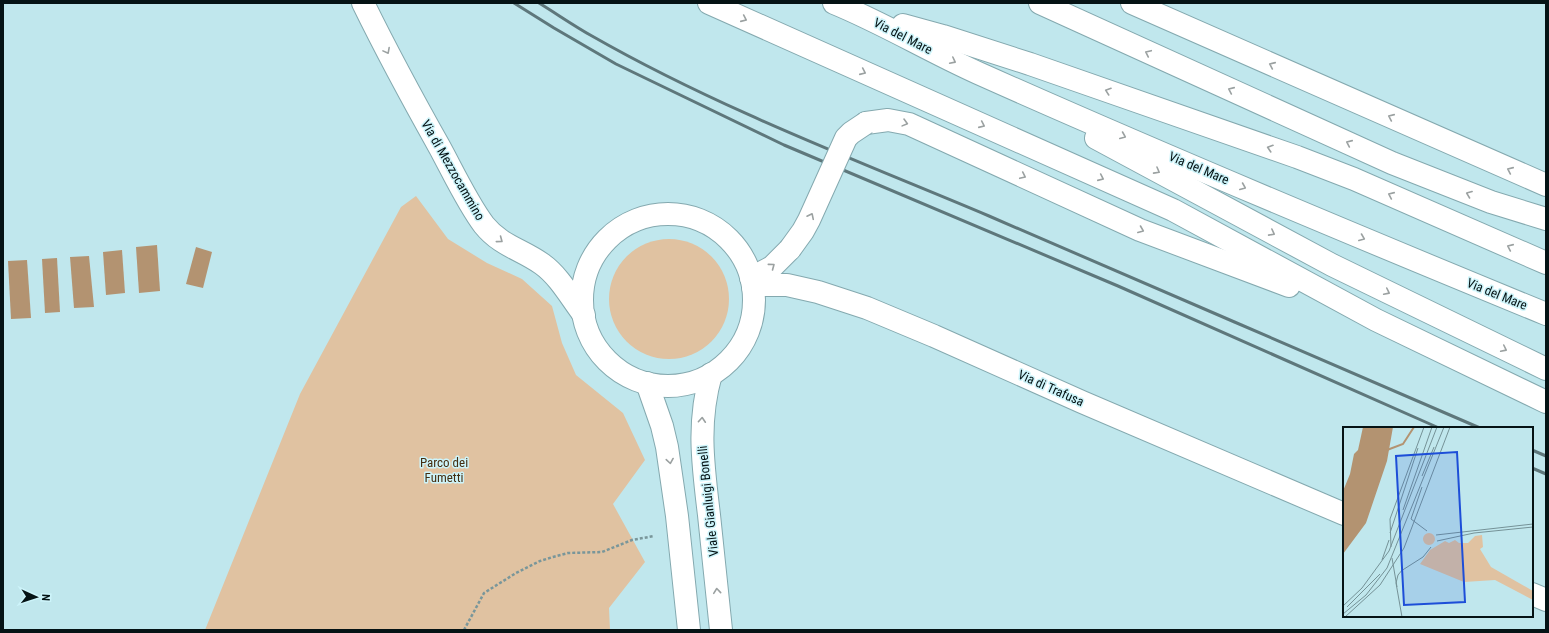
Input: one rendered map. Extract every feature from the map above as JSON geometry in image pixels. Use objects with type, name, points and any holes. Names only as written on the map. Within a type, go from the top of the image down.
[{"type":"main road","points":[[709,3],[1173,210],[1376,320],[1546,402]]},
{"type":"main road","name":"Via del Mare","points":[[834,3],[856,12],[976,72],[1340,229],[1546,314]]},
{"type":"main road","points":[[1040,3],[1374,154],[1506,208],[1546,219]]},
{"type":"main road","points":[[1132,3],[1546,185]]},
{"type":"main road","name":"Via di Mezzocammino","points":[[364,7],[461,186],[484,224],[495,236],[508,246],[543,265],[560,282],[584,315]]},
{"type":"main road","name":"Via del Mare","points":[[856,12],[943,36],[1030,64],[1297,157],[1354,179],[1546,263]]},
{"type":"main road","points":[[976,72],[1332,265],[1546,369]]},
{"type":"main road","points":[[752,283],[772,267],[790,249],[803,231],[846,138],[866,123],[888,120],[909,124],[1140,230],[1376,320]]},
{"type":"main road","points":[[679,214],[707,222],[719,230],[739,251],[752,283],[754,302],[752,316],[742,343],[734,355],[712,374],[697,381],[680,385],[664,386],[647,383],[624,374],[606,359],[592,338],[584,315],[583,286],[593,258],[601,246],[622,227],[636,220],[650,216],[679,214]]},
{"type":"main road","name":"Via di Trafusa","points":[[752,283],[763,285],[787,285],[818,292],[867,308],[1343,514]]},
{"type":"main road","name":"Viale Gianluigi Bonelli","points":[[712,374],[705,394],[702,421],[703,470],[721,630]]},
{"type":"main road","points":[[647,383],[662,426],[667,447],[679,533],[689,630]]},
{"type":"main road","points":[[1533,594],[1546,600]]},
{"type":"path","points":[[464,630],[484,593],[506,579],[540,561],[568,553],[602,552],[632,540],[679,533]]},
{"type":"green space","name":"Parco dei Fumetti","points":[[416,196],[448,239],[487,263],[522,279],[552,306],[562,343],[576,375],[623,413],[645,460],[613,504],[645,562],[609,608],[610,630],[205,630],[300,394],[401,207]]},
{"type":"green space","points":[[669,239],[692,243],[712,256],[725,276],[729,299],[725,322],[712,342],[692,355],[669,359],[646,355],[626,342],[613,322],[609,299],[613,276],[626,256],[646,243]]},
{"type":"shaded area","points":[[157,245],[160,291],[139,293],[136,247]]},
{"type":"shaded area","points":[[196,247],[212,252],[203,288],[186,284]]},
{"type":"shaded area","points":[[122,250],[125,293],[106,295],[103,252]]},
{"type":"shaded area","points":[[89,256],[94,307],[74,308],[70,257]]},
{"type":"shaded area","points":[[57,258],[60,312],[45,313],[42,259]]},
{"type":"shaded area","points":[[27,260],[31,318],[11,319],[8,261]]},
{"type":"railway","points":[[514,3],[616,64],[784,145],[1118,286],[1437,427]]},
{"type":"railway","points":[[539,3],[585,32],[640,62],[688,87],[738,110],[1050,242],[1478,427]]},
{"type":"railway","points":[[1533,450],[1546,456]]},
{"type":"railway","points":[[1533,468],[1546,474]]}]
